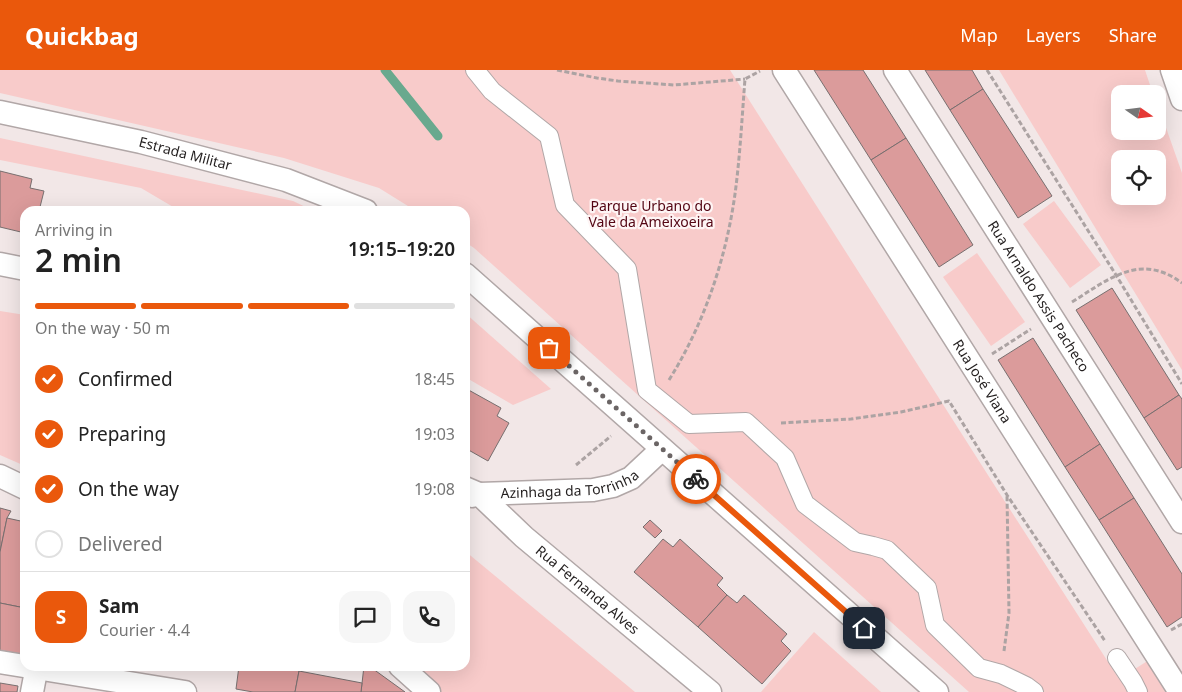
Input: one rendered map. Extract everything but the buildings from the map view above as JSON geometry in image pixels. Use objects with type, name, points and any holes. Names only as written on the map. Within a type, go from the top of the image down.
[{"type":"street","points":[[474,70],[492,91],[549,136],[565,205],[628,269],[647,390],[689,424],[746,422],[785,458],[805,504],[855,542],[887,550],[927,588],[935,625],[979,668],[1001,674],[1034,692]]},
{"type":"street","name":"Rua José Viana","points":[[784,70],[1180,692]]},
{"type":"street","name":"Rua Arnaldo Assis Pacheco","points":[[895,70],[1182,522]]},
{"type":"street","points":[[1172,70],[1182,99]]},
{"type":"street","name":"Estrada Militar","points":[[0,112],[141,142],[286,180],[353,206]]},
{"type":"street","points":[[0,264],[20,268]]},
{"type":"street","points":[[470,278],[937,692]]},
{"type":"street","name":"Azinhaga da Torrinha","points":[[470,493],[600,489],[613,486],[631,478],[662,449]]},
{"type":"street","points":[[0,476],[20,486]]},
{"type":"street","name":"Rua Fernanda Alves","points":[[470,493],[710,692]]},
{"type":"street","points":[[1117,658],[1138,692]]},
{"type":"street","points":[[0,662],[20,665]]},
{"type":"street","points":[[32,692],[35,671]]},
{"type":"street","points":[[60,671],[185,692]]},
{"type":"street","points":[[406,671],[429,692]]},
{"type":"path","points":[[557,70],[611,80],[674,85],[745,79],[763,70]]},
{"type":"path","points":[[987,70],[1182,384]]},
{"type":"path","points":[[657,399],[681,362],[705,310],[724,253],[735,193],[745,79]]},
{"type":"path","points":[[1111,277],[1137,269],[1154,270],[1170,275],[1182,283]]},
{"type":"path","points":[[746,422],[799,422],[851,419],[901,412],[950,401],[1008,495],[1117,658]]},
{"type":"path","points":[[571,491],[571,468],[630,420]]},
{"type":"path","points":[[1001,674],[1009,613],[1008,495]]},
{"type":"green space","name":"Parque Urbano do Vale da Ameixoeira","points":[[0,70],[730,70],[1119,679],[1149,660],[1168,692],[969,692],[470,245],[470,206],[408,206],[379,188],[284,158],[0,93]]},
{"type":"green space","points":[[999,70],[1145,70],[1150,85],[1111,85],[1111,140],[1166,140],[1166,128],[1182,173],[1182,370]]},
{"type":"green space","points":[[0,138],[293,201],[304,206],[172,206],[141,188],[0,160]]},
{"type":"green space","points":[[1054,201],[1101,265],[1070,288],[1023,224]]},
{"type":"green space","points":[[977,253],[1025,322],[991,346],[943,277]]},
{"type":"green space","points":[[0,311],[20,314],[20,464],[0,455]]},
{"type":"green space","points":[[470,317],[551,389],[513,405],[470,380]]},
{"type":"green space","points":[[470,555],[635,692],[440,692],[414,671],[470,671]]},
{"type":"green space","points":[[814,632],[881,692],[761,692]]},
{"type":"waterway","points":[[385,70],[438,136]]},
{"type":"way so far","points":[[549,348],[696,479]]},
{"type":"route","points":[[696,479],[864,628]]}]
